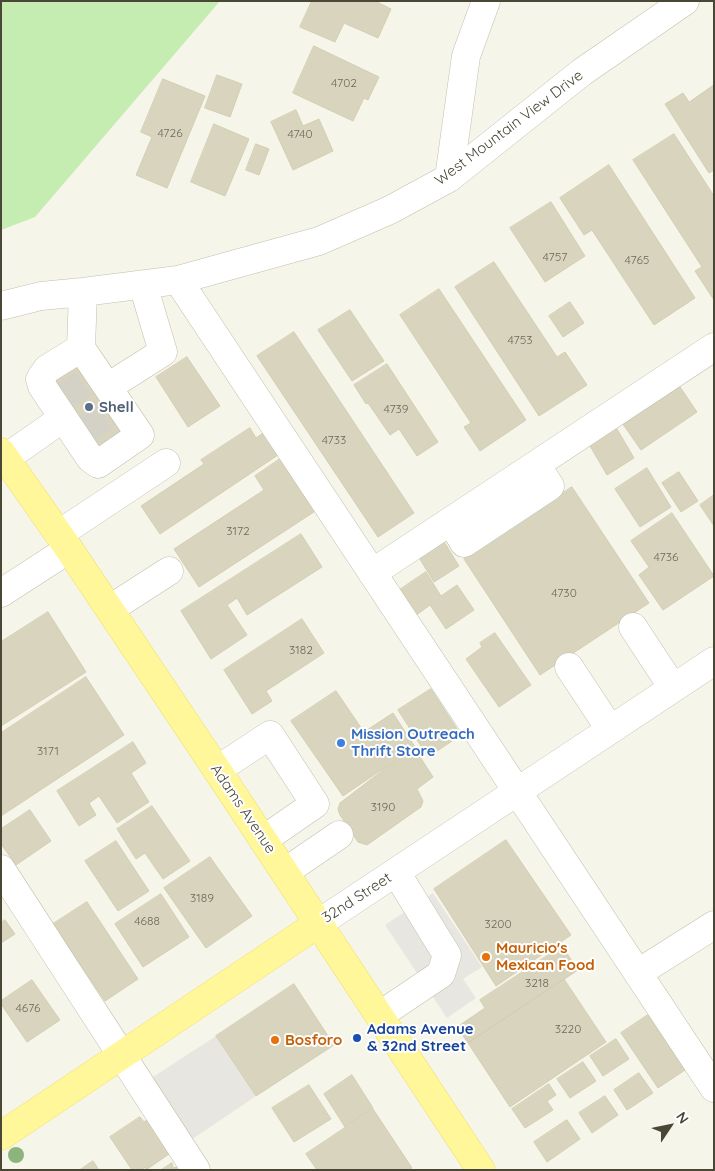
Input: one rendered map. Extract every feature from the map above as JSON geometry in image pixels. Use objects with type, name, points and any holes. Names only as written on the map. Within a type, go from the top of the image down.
[{"type":"main road","name":"Adams Avenue","points":[[4,455],[64,541],[319,922],[481,1170]]},
{"type":"main road","name":"32nd Street","points":[[1,1136],[319,922]]},
{"type":"street","points":[[449,178],[466,56],[486,1]]},
{"type":"street","name":"West Mountain View Drive","points":[[1,306],[41,296],[178,280],[318,241],[390,210],[449,178],[582,72],[685,1]]},
{"type":"street","points":[[178,280],[714,1088]]},
{"type":"street","points":[[103,394],[163,352],[143,285]]},
{"type":"street","points":[[81,348],[47,370],[40,379],[42,386],[67,418],[90,458],[98,464],[140,435],[103,394],[81,348],[83,292]]},
{"type":"street","points":[[372,573],[714,347]]},
{"type":"street","points":[[4,455],[67,418]]},
{"type":"street","points":[[1,593],[64,541],[166,463]]},
{"type":"street","points":[[110,610],[169,570]]},
{"type":"street","points":[[633,627],[673,688]]},
{"type":"street","name":"32nd Street","points":[[319,922],[518,792],[714,660]]},
{"type":"street","points":[[569,667],[610,730]]},
{"type":"street","points":[[217,770],[270,735],[315,804],[263,840]]},
{"type":"street","points":[[285,872],[339,835]]},
{"type":"street","points":[[1,869],[196,1170]]},
{"type":"street","points":[[380,1015],[441,974],[447,955],[396,872]]},
{"type":"street","points":[[638,974],[714,925]]},
{"type":"green space","points":[[1,1],[220,1],[35,217],[1,230]]},
{"type":"shaded area","points":[[433,893],[482,967],[463,979],[476,998],[447,1018],[385,925]]},
{"type":"shaded area","points":[[216,1036],[256,1096],[191,1140],[150,1079]]},
{"type":"building","points":[[312,1],[375,1],[391,9],[378,38],[344,23],[335,42],[300,27]]},
{"type":"building","points":[[314,46],[379,77],[368,100],[364,98],[353,121],[293,93]]},
{"type":"building","points":[[217,75],[242,84],[230,117],[205,108]]},
{"type":"building","points":[[163,79],[205,96],[167,188],[136,175],[152,137],[141,132]]},
{"type":"building","points":[[714,85],[714,170],[709,173],[665,104],[683,93],[689,102]]},
{"type":"building","points":[[296,110],[303,126],[319,119],[333,151],[293,170],[271,122]]},
{"type":"building","points":[[214,124],[249,139],[225,196],[191,182]]},
{"type":"building","points":[[674,134],[714,196],[714,300],[695,271],[702,267],[633,160]]},
{"type":"building","points":[[256,144],[269,149],[259,175],[246,170]]},
{"type":"building","points":[[609,165],[695,298],[654,325],[592,230],[584,235],[560,198]]},
{"type":"building","points":[[551,202],[585,256],[545,282],[510,228]]},
{"type":"building","points":[[494,262],[557,357],[565,352],[587,385],[539,416],[455,287]]},
{"type":"building","points":[[439,289],[526,420],[480,451],[464,427],[471,423],[400,315]]},
{"type":"building","points":[[570,302],[584,323],[563,337],[549,316]]},
{"type":"building","points":[[350,310],[384,361],[352,381],[318,330]]},
{"type":"building","points":[[294,332],[414,513],[378,537],[257,356]]},
{"type":"building","points":[[187,357],[220,406],[188,427],[156,377]]},
{"type":"building","name":"Shell","points":[[73,360],[127,439],[104,454],[51,375]]},
{"type":"building","points":[[387,364],[438,442],[417,456],[399,429],[390,435],[354,385]]},
{"type":"building","points":[[676,381],[697,412],[641,450],[620,420]]},
{"type":"building","points":[[250,428],[256,438],[266,431],[281,453],[160,534],[141,506],[204,464],[201,460]]},
{"type":"building","points":[[617,429],[634,458],[607,475],[590,446]]},
{"type":"building","points":[[283,457],[317,510],[199,587],[174,549],[264,490],[255,476]]},
{"type":"building","points":[[647,468],[671,507],[640,527],[615,489]]},
{"type":"building","points":[[679,472],[698,501],[681,512],[662,483]]},
{"type":"building","points":[[572,487],[649,603],[540,675],[464,559]]},
{"type":"building","points":[[714,495],[714,526],[700,505]]},
{"type":"building","points":[[672,513],[714,576],[663,610],[639,575],[649,567],[631,541]]},
{"type":"building","points":[[301,534],[322,567],[247,615],[237,598],[227,605],[247,635],[211,659],[181,611]]},
{"type":"building","points":[[443,540],[459,566],[434,582],[418,556]]},
{"type":"building","points":[[426,572],[441,596],[457,585],[474,610],[446,629],[430,605],[415,616],[398,591]]},
{"type":"building","points":[[48,612],[86,672],[1,726],[1,642]]},
{"type":"building","points":[[302,619],[324,653],[266,691],[272,701],[252,714],[224,670]]},
{"type":"building","points":[[495,633],[531,685],[499,707],[466,659],[482,647],[480,643]]},
{"type":"building","points":[[86,677],[124,735],[1,816],[1,733]]},
{"type":"building","points":[[431,689],[461,735],[428,757],[398,710]]},
{"type":"building","points":[[336,691],[364,732],[393,713],[415,747],[343,796],[291,721]]},
{"type":"building","points":[[133,742],[146,763],[131,773],[149,802],[117,823],[99,796],[89,803],[96,815],[79,826],[57,791]]},
{"type":"building","points":[[415,749],[433,777],[417,789],[423,801],[421,807],[367,845],[358,842],[340,815],[338,809],[340,803],[387,767]]},
{"type":"building","points":[[152,806],[190,861],[163,879],[145,853],[136,859],[117,829]]},
{"type":"building","points":[[30,810],[51,841],[16,865],[1,844],[1,829]]},
{"type":"building","points":[[506,840],[571,935],[496,986],[434,889]]},
{"type":"building","points":[[116,841],[149,891],[118,911],[85,861]]},
{"type":"building","points":[[210,857],[252,916],[206,948],[164,888]]},
{"type":"building","points":[[161,894],[189,937],[143,967],[115,924]]},
{"type":"building","points":[[87,902],[138,979],[105,1001],[53,924]]},
{"type":"building","points":[[5,920],[15,934],[1,943],[1,923]]},
{"type":"building","points":[[562,946],[578,970],[468,1043],[457,1027],[485,1008],[480,1000]]},
{"type":"building","points":[[564,979],[606,1042],[510,1107],[468,1043]]},
{"type":"building","points":[[32,980],[60,1020],[27,1042],[1,1004],[1,1001]]},
{"type":"building","name":"Bosforo","points":[[294,984],[334,1045],[256,1096],[216,1036]]},
{"type":"building","points":[[648,1015],[685,1070],[658,1088],[621,1033]]},
{"type":"building","points":[[616,1039],[629,1059],[603,1076],[590,1056]]},
{"type":"building","points":[[583,1062],[596,1081],[570,1098],[557,1079]]},
{"type":"building","points":[[639,1073],[653,1093],[627,1110],[614,1090]]},
{"type":"building","points":[[352,1075],[373,1108],[345,1127],[324,1094]]},
{"type":"building","points":[[549,1084],[556,1095],[547,1101],[553,1110],[525,1128],[512,1109]]},
{"type":"building","points":[[309,1085],[331,1119],[294,1142],[272,1108]]},
{"type":"building","points":[[605,1096],[618,1115],[592,1133],[579,1113]]},
{"type":"building","points":[[373,1109],[412,1168],[409,1170],[317,1170],[306,1154]]},
{"type":"building","points":[[140,1117],[144,1122],[147,1120],[169,1154],[146,1170],[145,1167],[141,1170],[132,1170],[110,1137]]},
{"type":"building","points":[[567,1120],[580,1139],[547,1162],[534,1142]]},
{"type":"building","points":[[93,1161],[99,1170],[80,1170]]},
{"type":"building","points":[[172,1163],[173,1168],[176,1167],[178,1170],[161,1170]]},
{"type":"tunnel","points":[[60,399],[84,383]]},
{"type":"tunnel","points":[[82,432],[105,417]]},
{"type":"place","name":"Shell","points":[[89,407]]},
{"type":"place","name":"Mission Outreach Thrift Store","points":[[341,743]]},
{"type":"place","name":"Mauricio's Mexican Food","points":[[486,957]]},
{"type":"place","name":"Adams Avenue & 32nd Street","points":[[357,1038]]},
{"type":"place","name":"Bosforo","points":[[275,1040]]}]
